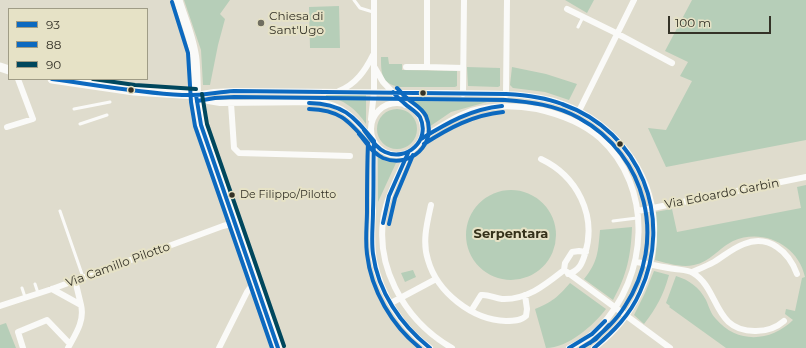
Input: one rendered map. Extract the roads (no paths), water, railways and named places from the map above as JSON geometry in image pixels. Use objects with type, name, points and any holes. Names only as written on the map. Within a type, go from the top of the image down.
[{"type":"street","points":[[178,0],[193,48],[195,60],[196,95],[201,125],[278,348]]},
{"type":"street","points":[[374,0],[374,92],[371,129],[374,141],[373,248],[377,272],[391,303],[410,330],[430,348]]},
{"type":"street","points":[[427,0],[427,68]]},
{"type":"street","points":[[463,94],[464,0]]},
{"type":"street","points":[[506,95],[507,0]]},
{"type":"street","points":[[579,111],[616,33],[634,0]]},
{"type":"street","points":[[567,9],[672,63]]},
{"type":"street","points":[[337,92],[350,85],[360,77],[373,53]]},
{"type":"street","points":[[374,66],[380,78],[405,105],[414,110],[420,119],[422,129],[421,139]]},
{"type":"street","points":[[406,67],[463,68]]},
{"type":"street","points":[[7,128],[33,119],[18,80]]},
{"type":"street","points":[[59,80],[134,91],[196,95],[221,91],[393,92],[506,95],[546,100],[564,104],[579,111],[602,126],[622,145],[634,161],[645,184],[653,218],[654,232],[650,265],[642,290],[627,316],[594,348]]},
{"type":"street","points":[[196,95],[213,102],[319,102],[328,104],[340,108],[349,114],[380,149],[389,154],[399,155],[408,153],[416,147],[421,139],[451,120],[466,113],[503,106],[526,107],[549,112],[572,120],[592,132],[607,144],[623,166],[633,190],[638,211],[636,262],[627,288],[616,308],[599,328],[569,348]]},
{"type":"street","points":[[231,103],[234,148],[239,153],[350,156]]},
{"type":"street","points":[[371,129],[373,119],[382,108],[391,104],[405,105]]},
{"type":"street","points":[[592,132],[602,126]]},
{"type":"street","points":[[408,153],[389,196],[384,214],[382,233],[384,252],[392,282],[409,312],[426,330],[452,348]]},
{"type":"street","points":[[471,311],[481,295],[506,299],[525,295],[538,290],[566,272],[578,269],[586,252],[588,223],[586,210],[580,195],[566,176],[552,164],[542,159]]},
{"type":"street","name":"Via Edoardo Garbin","points":[[638,211],[806,177]]},
{"type":"street","points":[[431,205],[425,245],[427,259],[436,279],[451,297],[471,311],[494,319],[507,321],[519,320],[524,318],[527,314],[525,295]]},
{"type":"street","name":"Via Camillo Pilotto","points":[[0,306],[52,289],[64,281],[83,277],[235,223]]},
{"type":"street","points":[[692,272],[708,265],[741,245],[757,241],[770,244],[782,250],[791,260],[797,274]]},
{"type":"street","points":[[586,252],[572,252],[565,263],[566,272],[670,348]]},
{"type":"street","points":[[636,262],[692,272],[702,281],[722,316],[733,325],[748,330],[759,331],[772,328],[784,321]]},
{"type":"street","points":[[23,348],[18,332],[47,320],[69,346],[81,321],[82,313],[74,278]]},
{"type":"street","points":[[391,303],[436,279]]},
{"type":"street","points":[[219,348],[247,292],[255,281]]},
{"type":"street","points":[[52,289],[80,305]]},
{"type":"lane","points":[[354,0],[360,8],[373,12]]},
{"type":"lane","points":[[578,27],[583,16]]},
{"type":"lane","points":[[74,109],[110,102]]},
{"type":"lane","points":[[80,124],[107,115]]},
{"type":"lane","points":[[60,211],[83,277]]},
{"type":"lane","points":[[613,221],[638,218]]},
{"type":"lane","points":[[35,284],[38,293]]},
{"type":"lane","points":[[22,288],[25,297]]},
{"type":"place","name":"Chiesa di Sant'Ugo","points":[[261,23]]},
{"type":"place","name":"De Filippo/Pilotto","points":[[232,195]]},
{"type":"district","name":"Serpentara","points":[[511,234]]}]
